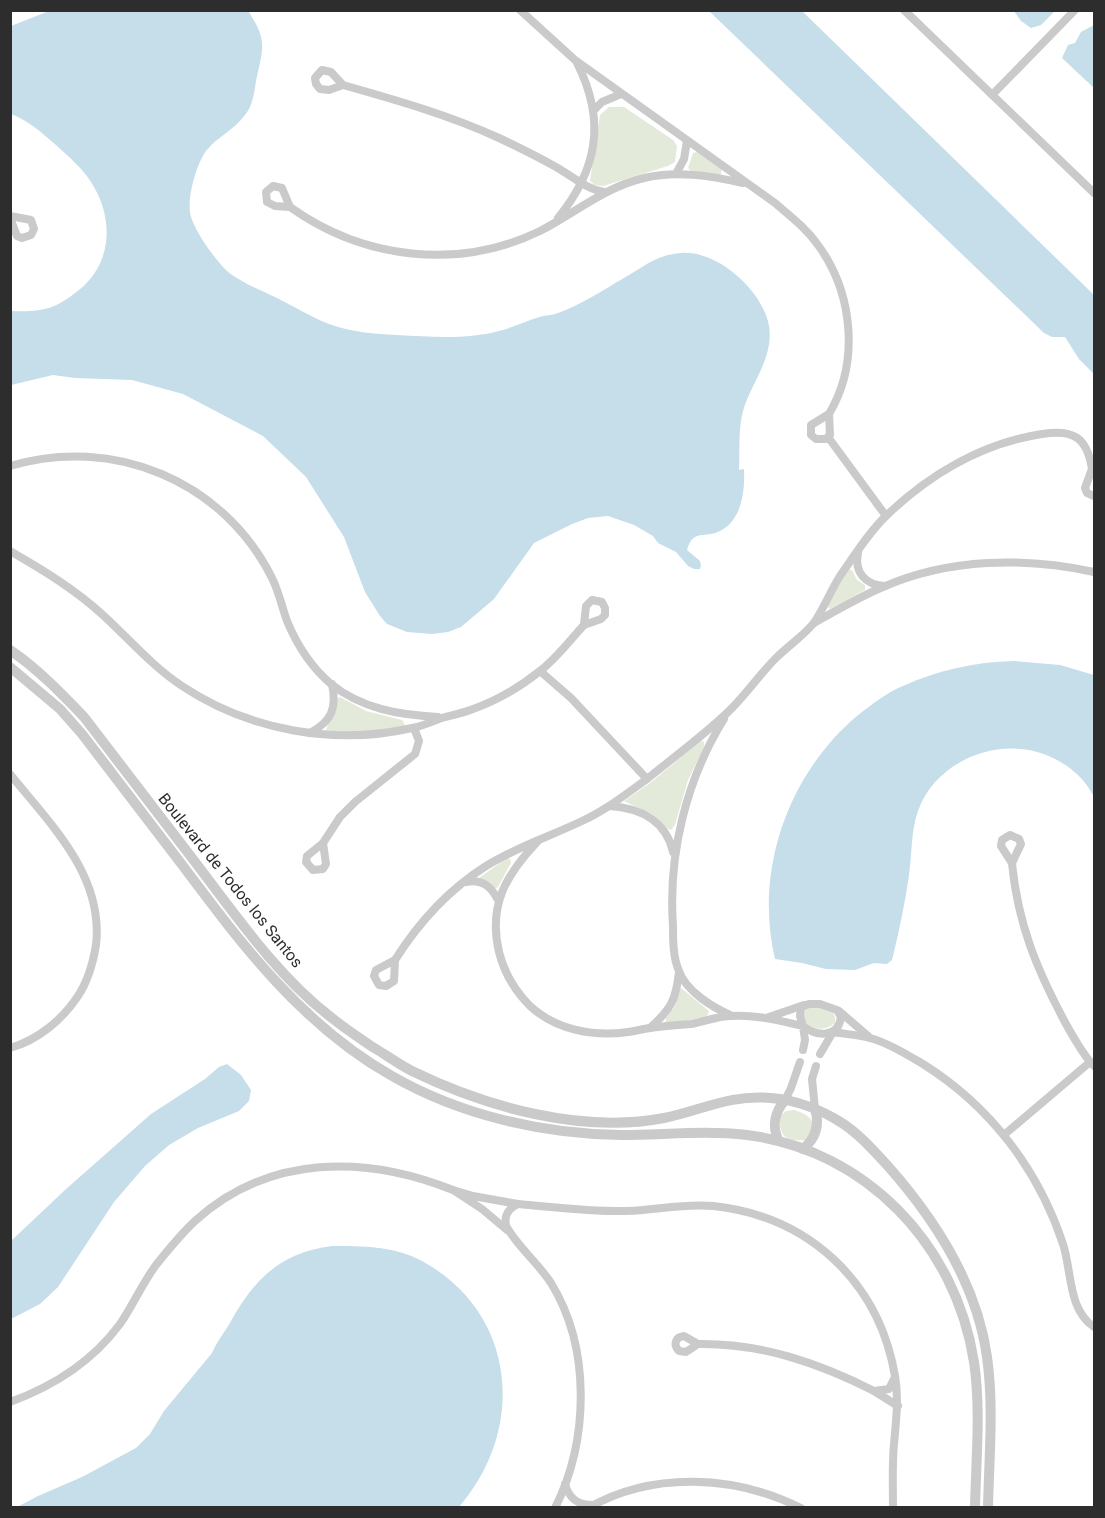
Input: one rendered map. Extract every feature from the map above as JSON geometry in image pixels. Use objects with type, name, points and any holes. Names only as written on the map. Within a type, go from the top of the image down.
[{"type":"street","points":[[520,10],[575,60],[750,185],[802,226],[818,245],[840,288],[847,313],[848,360],[839,397],[829,414],[813,423],[810,431],[813,437],[819,440],[828,437]]},
{"type":"street","points":[[904,10],[1095,193]]},
{"type":"street","points":[[992,95],[1076,10]]},
{"type":"street","points":[[554,223],[582,183],[594,143],[593,111],[584,77],[575,60]]},
{"type":"street","points":[[343,85],[468,124],[543,160],[587,187],[604,192]]},
{"type":"street","points":[[593,111],[602,102],[621,94]]},
{"type":"street","points":[[676,174],[684,159],[687,141]]},
{"type":"street","points":[[290,207],[317,225],[358,243],[388,251],[422,255],[459,254],[510,243],[554,223],[604,192],[637,180],[676,174],[711,177],[750,185]]},
{"type":"street","points":[[828,437],[831,429],[829,414]]},
{"type":"street","points":[[813,623],[841,574],[886,516],[933,478],[990,447],[1019,437],[1048,433],[1067,433],[1076,436],[1086,445],[1093,470],[1085,488],[1087,493],[1095,496]]},
{"type":"street","points":[[828,437],[886,516]]},
{"type":"street","points":[[10,466],[61,456],[105,457],[148,467],[174,478],[197,492],[235,523],[249,540],[272,579],[294,636],[305,654],[332,684],[364,703],[388,712],[409,716],[445,717]]},
{"type":"street","points":[[859,550],[857,564],[860,574],[868,582],[885,586]]},
{"type":"street","points":[[10,551],[86,601],[151,663],[184,687],[235,714],[256,722],[309,733],[353,735],[414,728],[484,704],[540,671],[584,625]]},
{"type":"street","points":[[649,1028],[665,1014],[677,991],[679,972],[674,944],[671,900],[678,834],[690,794],[716,732],[729,712],[777,657],[813,623],[885,586],[955,567],[1026,562],[1062,565],[1095,572]]},
{"type":"street","name":"Boulevard de Todos los Santos","points":[[10,650],[58,689],[84,717],[270,958],[330,1017],[406,1069],[494,1103],[576,1120],[608,1123],[665,1118],[732,1099],[755,1097],[785,1100],[815,1109],[849,1128],[902,1182],[942,1236],[969,1290],[980,1320],[987,1355],[990,1391],[988,1508]]},
{"type":"street","name":"Boulevard de Todos los Santos","points":[[10,667],[60,709],[82,734],[257,963],[322,1028],[364,1059],[423,1092],[459,1106],[489,1116],[539,1127],[619,1135],[707,1132],[778,1140],[824,1157],[859,1177],[898,1209],[936,1256],[950,1281],[969,1334],[978,1402],[975,1508]]},
{"type":"street","points":[[540,671],[571,698],[647,779]]},
{"type":"street","points":[[309,733],[321,727],[333,709],[335,698],[332,684]]},
{"type":"street","points":[[395,960],[420,923],[439,902],[463,882],[494,861],[585,820],[610,806],[729,712]]},
{"type":"street","points":[[323,843],[329,831],[355,802],[415,754],[419,741],[414,728]]},
{"type":"street","points":[[10,774],[81,867],[93,898],[97,937],[84,987],[66,1012],[35,1037],[10,1048]]},
{"type":"street","points":[[610,806],[626,807],[652,818],[671,841],[674,858]]},
{"type":"street","points":[[537,842],[517,863],[498,900],[497,941],[501,962],[509,979],[521,998],[535,1011],[553,1022],[583,1032],[627,1033],[731,1016],[766,1018],[803,1026],[814,1033],[833,1032],[870,1038],[902,1052],[955,1086],[1005,1134],[1042,1193],[1051,1212],[1068,1260],[1079,1313],[1095,1327]]},
{"type":"street","points":[[1005,1134],[1092,1064],[1072,1034],[1041,977],[1022,923],[1014,887],[1012,863]]},
{"type":"street","points":[[463,882],[475,880],[484,883],[493,890],[498,900]]},
{"type":"street","points":[[679,972],[703,999],[731,1016]]},
{"type":"street","points":[[766,1018],[804,1005],[820,1004],[837,1010],[870,1038]]},
{"type":"street","points":[[803,1050],[805,1040],[800,1011],[804,1005]]},
{"type":"street","points":[[820,1054],[840,1023],[841,1017],[837,1010]]},
{"type":"street","points":[[778,1140],[774,1123],[800,1062]]},
{"type":"street","points":[[803,1149],[809,1144],[818,1124],[812,1079],[816,1066]]},
{"type":"street","points":[[796,1075],[812,1079]]},
{"type":"street","points":[[10,1402],[29,1396],[62,1378],[108,1340],[155,1267],[176,1240],[196,1220],[219,1203],[265,1179],[310,1168],[375,1167],[423,1178],[473,1196],[518,1204],[626,1211],[712,1206],[755,1215],[795,1230],[846,1270],[873,1307],[882,1327],[895,1376],[898,1406],[894,1446],[893,1508]]},
{"type":"street","points":[[453,1190],[482,1209],[510,1232]]},
{"type":"street","points":[[518,1204],[511,1207],[507,1214],[506,1226],[552,1285],[574,1339],[579,1369],[580,1404],[574,1452],[555,1508]]},
{"type":"street","points":[[698,1344],[755,1349],[792,1357],[828,1369],[874,1390],[898,1406]]},
{"type":"street","points":[[874,1390],[889,1389],[895,1376]]},
{"type":"street","points":[[565,1484],[570,1497],[576,1502],[591,1506],[645,1486],[696,1482],[726,1484],[766,1493],[801,1508]]},
{"type":"green space","points":[[609,107],[624,107],[673,140],[677,146],[675,162],[603,186],[595,185],[590,181],[600,115]]},
{"type":"green space","points":[[697,152],[722,169],[720,176],[691,171],[688,168],[693,153]]},
{"type":"green space","points":[[848,569],[852,570],[857,580],[865,585],[865,590],[830,609],[827,606]]},
{"type":"green space","points":[[340,697],[366,711],[402,720],[405,725],[366,732],[326,730],[337,699]]},
{"type":"green space","points":[[701,741],[704,742],[704,747],[688,780],[675,825],[671,830],[653,815],[624,801],[650,783]]},
{"type":"green space","points":[[507,858],[511,863],[498,887],[494,889],[479,878]]},
{"type":"green space","points":[[681,988],[709,1011],[707,1017],[666,1024],[666,1018],[675,1006],[678,990]]},
{"type":"green space","points":[[816,1006],[833,1013],[835,1023],[820,1029],[806,1023],[802,1011],[806,1007]]},
{"type":"green space","points":[[794,1110],[809,1117],[812,1121],[812,1129],[805,1140],[792,1140],[784,1136],[782,1132],[780,1116],[786,1111]]},
{"type":"water","points":[[49,11],[248,11],[259,30],[262,45],[253,99],[241,120],[210,146],[202,157],[191,192],[191,217],[206,245],[231,274],[250,286],[329,324],[354,331],[380,334],[464,337],[503,330],[567,310],[651,262],[672,254],[695,254],[710,258],[737,275],[758,299],[769,326],[770,338],[765,360],[741,418],[739,470],[744,469],[744,478],[741,504],[733,520],[727,526],[715,533],[696,536],[690,543],[687,550],[700,561],[700,569],[688,566],[676,552],[658,543],[653,536],[634,525],[608,516],[588,518],[534,543],[494,599],[461,627],[448,632],[432,634],[407,632],[387,624],[380,616],[365,592],[344,537],[306,477],[263,436],[183,394],[132,380],[53,375],[11,385],[11,311],[40,310],[55,306],[70,297],[90,279],[98,267],[104,253],[106,239],[104,210],[91,182],[70,158],[40,131],[11,114],[11,26]]},
{"type":"water","points":[[709,11],[802,11],[1094,295],[1094,374],[1079,359],[1065,337],[1052,337],[1044,333]]},
{"type":"water","points":[[1014,11],[1055,11],[1041,25],[1031,28],[1021,21]]},
{"type":"water","points":[[1094,25],[1094,88],[1062,58],[1068,45],[1075,43],[1081,32]]},
{"type":"water","points":[[1014,661],[1060,665],[1094,675],[1094,797],[1073,770],[1053,758],[1031,751],[1004,749],[988,751],[958,763],[934,783],[918,811],[906,896],[892,960],[887,964],[874,963],[855,970],[826,969],[775,959],[770,926],[769,892],[782,826],[795,795],[812,766],[833,739],[857,716],[903,686],[930,675],[957,668]]},
{"type":"water","points":[[227,1064],[241,1075],[251,1090],[249,1101],[239,1111],[198,1128],[169,1145],[145,1166],[114,1202],[58,1287],[40,1304],[11,1319],[11,1241],[151,1114],[205,1079],[219,1067]]},
{"type":"water","points":[[332,1246],[387,1249],[418,1259],[451,1281],[475,1308],[492,1338],[501,1372],[502,1407],[495,1442],[481,1475],[459,1507],[17,1507],[82,1477],[136,1448],[150,1434],[164,1411],[212,1353],[240,1306],[260,1280],[284,1261],[298,1254]]}]
